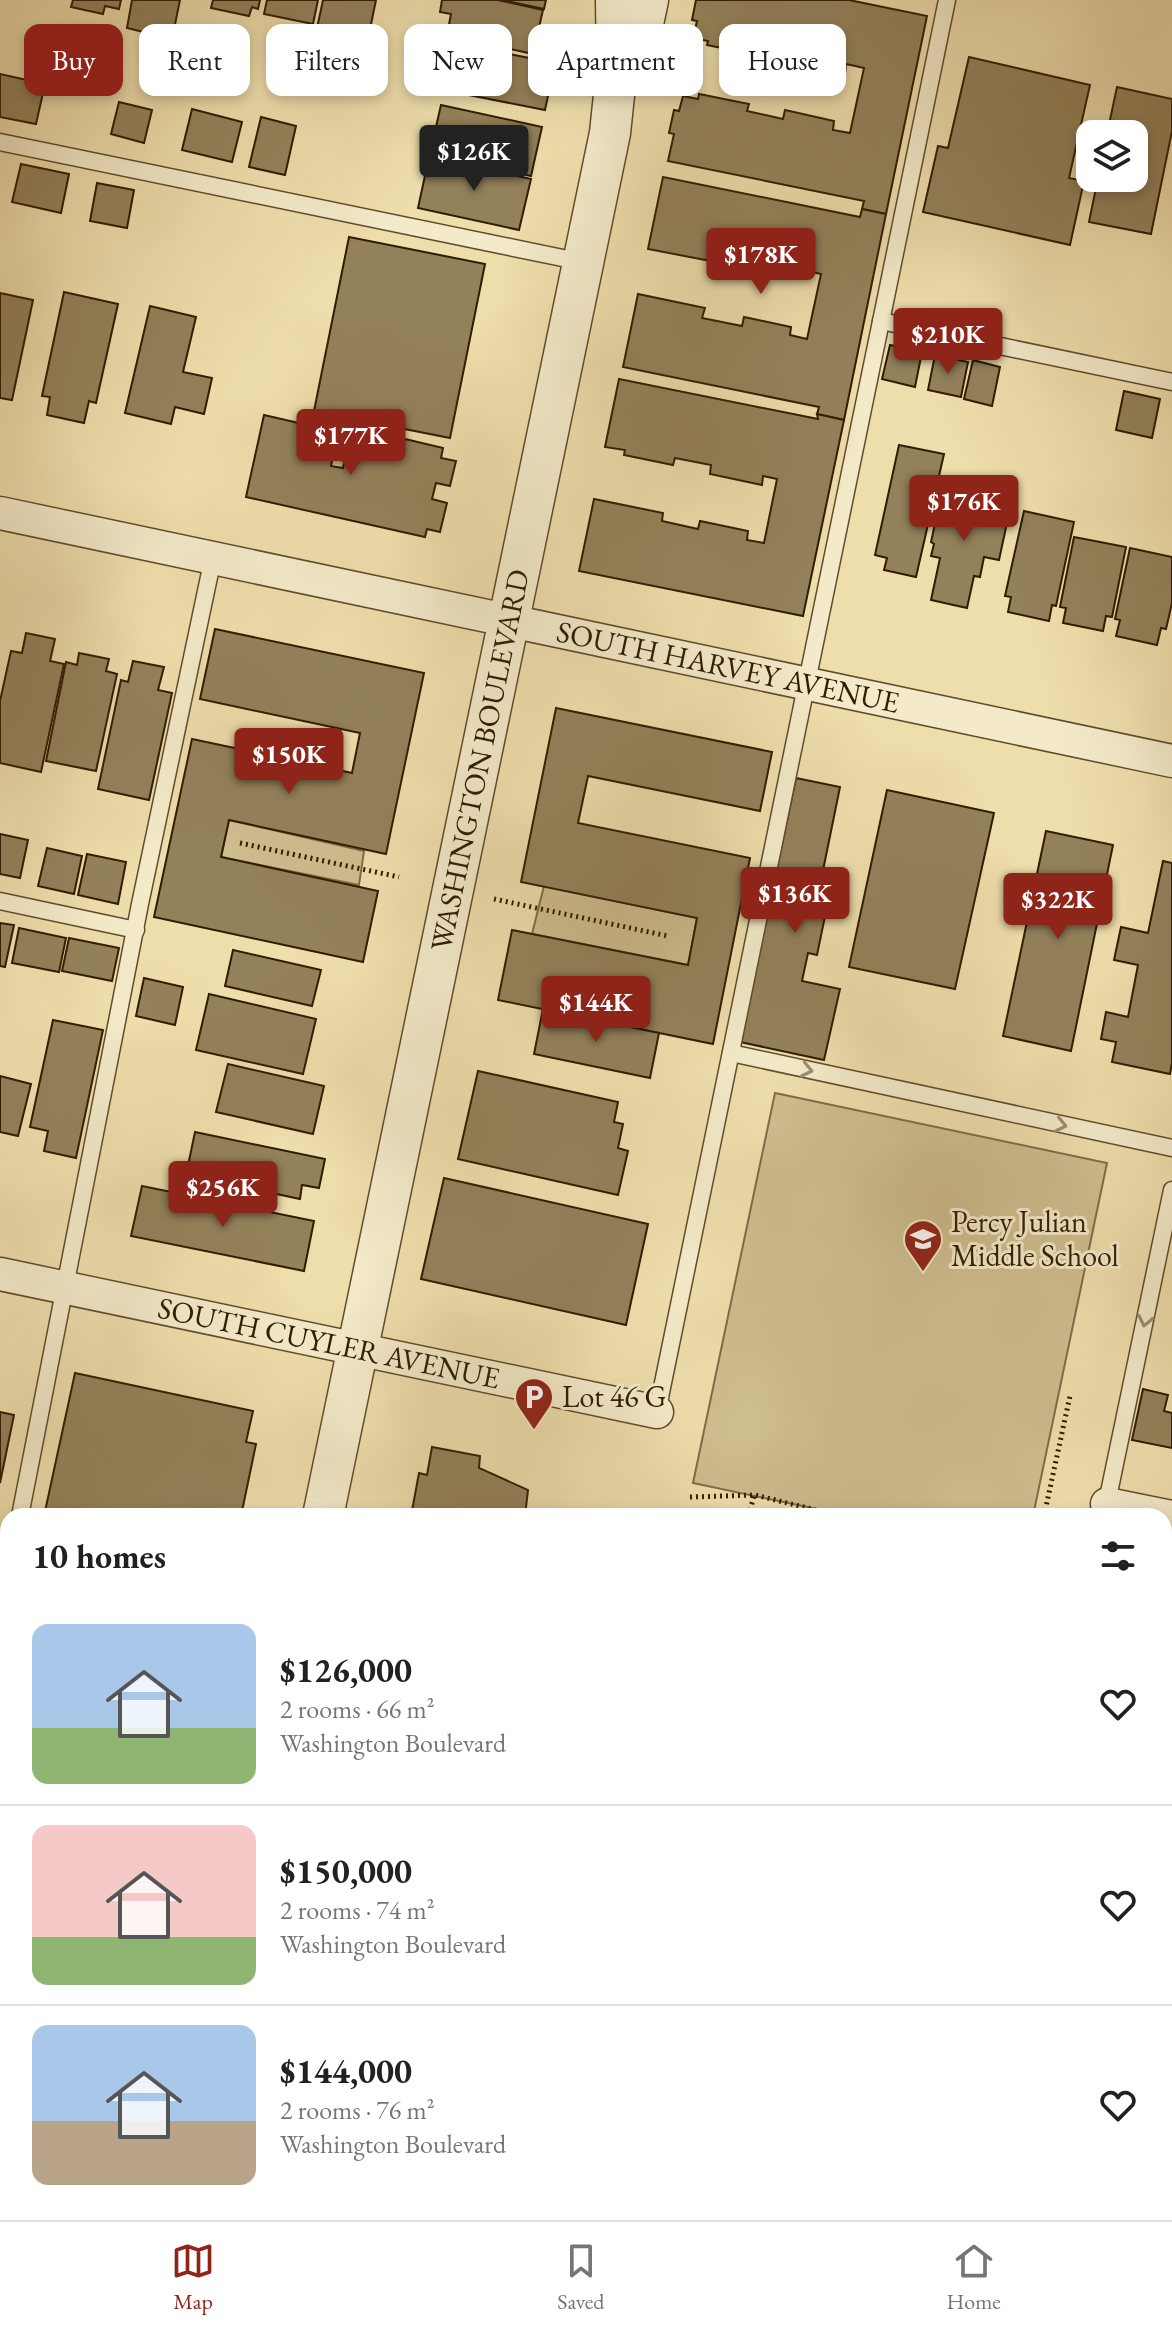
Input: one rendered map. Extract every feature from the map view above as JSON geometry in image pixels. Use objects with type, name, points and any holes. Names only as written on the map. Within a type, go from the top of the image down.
[{"type":"street","name":"WASHINGTON BOULEVARD","points":[[325,1508],[610,133],[617,67],[616,0]]},
{"type":"street","points":[[610,133],[636,57],[648,0]]},
{"type":"street","name":"SOUTH HARVEY AVENUE","points":[[0,513],[1172,761]]},
{"type":"street","name":"SOUTH CUYLER AVENUE","points":[[0,1274],[657,1412]]},
{"type":"lane","points":[[657,1412],[947,0]]},
{"type":"lane","points":[[0,142],[583,263]]},
{"type":"lane","points":[[881,321],[1172,382]]},
{"type":"lane","points":[[22,1508],[213,558]]},
{"type":"lane","points":[[0,901],[136,930]]},
{"type":"lane","points":[[731,1053],[1172,1148]]},
{"type":"lane","points":[[1106,1508],[1172,1190]]},
{"type":"path","points":[[240,843],[399,877]]},
{"type":"path","points":[[494,899],[668,936]]},
{"type":"path","points":[[1046,1508],[1070,1396]]},
{"type":"path","points":[[690,1497],[755,1495],[799,1508]]},
{"type":"path","points":[[751,1508],[755,1495]]},
{"type":"shaded area","points":[[229,820],[364,851],[359,885],[221,857]]},
{"type":"shaded area","points":[[544,886],[697,918],[688,965],[532,934]]},
{"type":"shaded area","name":"Percy Julian Middle School","points":[[775,1093],[1107,1163],[1035,1508],[812,1508],[693,1483]]},
{"type":"building","points":[[73,0],[121,0],[119,9],[105,6],[103,14],[71,7]]},
{"type":"building","points":[[132,0],[180,0],[175,24],[139,24],[139,31],[127,28]]},
{"type":"building","points":[[213,0],[260,0],[258,9],[252,7],[249,16],[211,8]]},
{"type":"building","points":[[267,0],[318,0],[313,24],[264,14]]},
{"type":"building","points":[[323,0],[376,0],[371,24],[318,24]]},
{"type":"building","points":[[442,0],[498,0],[543,10],[540,24],[528,24],[528,53],[512,49],[512,24],[449,24],[451,14],[440,12]]},
{"type":"building","points":[[502,0],[546,0],[544,9]]},
{"type":"building","points":[[696,0],[849,0],[927,16],[886,214],[862,209],[864,201],[668,161],[674,134],[669,133],[674,110],[679,111],[683,96],[698,99],[703,95],[749,104],[747,111],[783,119],[785,110],[834,121],[833,130],[850,133],[864,68],[846,64],[846,24],[719,24],[719,47],[707,45],[708,41],[703,40],[703,24],[692,20]]},
{"type":"building","points":[[512,54],[528,58],[528,96],[548,96],[545,110],[474,96],[512,96]]},
{"type":"building","points":[[969,57],[1090,85],[1082,120],[1076,120],[1076,147],[1069,178],[1076,179],[1076,192],[1082,192],[1070,245],[923,212],[938,146],[948,148]]},
{"type":"building","points":[[0,74],[24,79],[24,96],[42,96],[36,124],[0,117]]},
{"type":"building","points":[[1117,87],[1172,99],[1172,131],[1151,234],[1089,222],[1095,192],[1148,192],[1148,120],[1110,120]]},
{"type":"building","points":[[119,102],[152,110],[144,143],[111,134]]},
{"type":"building","points":[[441,105],[542,127],[531,176],[430,153]]},
{"type":"building","points":[[192,109],[242,122],[232,162],[182,150]]},
{"type":"building","points":[[261,117],[296,126],[285,175],[249,167]]},
{"type":"building","points":[[429,157],[531,179],[519,230],[418,208]]},
{"type":"building","points":[[21,164],[69,174],[61,213],[12,202]]},
{"type":"building","points":[[663,177],[860,217],[862,209],[886,214],[844,420],[817,414],[819,407],[623,367],[638,294],[705,308],[702,318],[742,326],[744,317],[791,327],[790,335],[807,339],[821,274],[803,270],[802,278],[753,268],[755,260],[719,253],[716,262],[648,249]]},
{"type":"building","points":[[97,183],[134,190],[127,228],[90,221]]},
{"type":"building","points":[[349,237],[485,264],[450,438],[314,411]]},
{"type":"building","points":[[64,292],[118,304],[96,403],[89,401],[84,423],[47,415],[50,397],[42,396]]},
{"type":"building","points":[[0,293],[33,300],[12,400],[0,398]]},
{"type":"building","points":[[150,306],[196,317],[183,372],[212,378],[204,414],[175,407],[171,424],[125,413]]},
{"type":"building","points":[[890,345],[922,352],[915,387],[882,379]]},
{"type":"building","points":[[935,355],[968,362],[961,397],[928,390]]},
{"type":"building","points":[[973,360],[1000,367],[992,406],[964,399]]},
{"type":"building","points":[[619,379],[818,419],[817,414],[844,420],[803,616],[579,571],[594,499],[663,513],[662,521],[698,529],[700,521],[748,531],[747,540],[764,543],[777,479],[763,476],[762,485],[710,474],[711,465],[675,458],[673,465],[624,455],[625,450],[605,447]]},
{"type":"building","points":[[1124,391],[1160,399],[1152,438],[1116,430]]},
{"type":"building","points":[[264,415],[338,432],[331,466],[343,468],[350,435],[403,446],[405,439],[443,448],[441,458],[456,461],[450,486],[436,483],[432,499],[447,503],[440,532],[427,529],[425,537],[246,497]]},
{"type":"building","points":[[899,445],[944,454],[916,577],[884,570],[887,558],[875,555]]},
{"type":"building","points":[[955,481],[986,488],[980,512],[1008,518],[999,560],[984,557],[980,577],[974,576],[967,608],[931,600],[940,558],[931,556],[934,544],[931,542],[939,505],[948,507]]},
{"type":"building","points":[[1024,511],[1074,522],[1056,606],[1052,605],[1049,621],[1008,612],[1011,597],[1005,596]]},
{"type":"building","points":[[1074,537],[1126,547],[1112,617],[1106,616],[1103,631],[1063,623],[1066,608],[1060,607]]},
{"type":"building","points":[[1130,548],[1172,557],[1172,603],[1166,629],[1161,628],[1157,645],[1116,636],[1120,620],[1115,619]]},
{"type":"building","points":[[215,629],[424,673],[386,854],[229,820],[221,857],[378,891],[363,962],[154,917],[192,739],[352,773],[360,733],[200,699]]},
{"type":"building","points":[[26,633],[55,639],[50,661],[64,664],[41,772],[0,763],[0,701],[11,651],[22,653]]},
{"type":"building","points":[[79,653],[109,659],[106,671],[117,674],[96,771],[46,761],[66,662],[77,665]]},
{"type":"building","points":[[133,661],[164,667],[158,690],[172,693],[149,800],[98,789],[121,680],[128,682]]},
{"type":"building","points":[[556,708],[772,752],[760,811],[588,776],[578,823],[750,858],[713,1044],[498,1000],[512,930],[688,965],[697,918],[521,882]]},
{"type":"building","points":[[796,778],[840,787],[818,895],[829,897],[817,955],[808,953],[802,981],[840,989],[824,1060],[740,1042]]},
{"type":"building","points":[[887,790],[994,813],[955,989],[849,967]]},
{"type":"building","points":[[1046,831],[1113,845],[1071,1051],[1003,1036]]},
{"type":"building","points":[[0,834],[28,840],[20,878],[0,874]]},
{"type":"building","points":[[47,848],[82,856],[74,894],[38,886]]},
{"type":"building","points":[[87,854],[126,862],[118,904],[78,895]]},
{"type":"building","points":[[1163,861],[1172,863],[1170,1074],[1112,1062],[1116,1042],[1101,1039],[1106,1012],[1128,1017],[1138,965],[1114,960],[1121,927],[1148,933]]},
{"type":"building","points":[[0,923],[14,925],[5,967],[0,966]]},
{"type":"building","points":[[19,928],[66,938],[59,972],[12,963]]},
{"type":"building","points":[[69,938],[119,948],[112,981],[62,971]]},
{"type":"building","points":[[233,950],[321,970],[312,1006],[225,986]]},
{"type":"building","points":[[144,978],[183,987],[175,1025],[136,1016]]},
{"type":"building","points":[[209,994],[316,1019],[303,1074],[196,1050]]},
{"type":"building","points":[[543,1009],[659,1033],[650,1078],[534,1054]]},
{"type":"building","points":[[53,1020],[103,1030],[76,1158],[44,1151],[48,1131],[30,1127]]},
{"type":"building","points":[[228,1064],[324,1086],[313,1134],[216,1112]]},
{"type":"building","points":[[478,1071],[618,1102],[614,1122],[623,1124],[618,1148],[628,1151],[618,1195],[458,1159]]},
{"type":"building","points":[[0,1076],[31,1084],[18,1136],[0,1132]]},
{"type":"building","points":[[195,1132],[325,1159],[319,1188],[302,1185],[300,1199],[186,1175]]},
{"type":"building","points":[[444,1178],[648,1224],[626,1325],[421,1279]]},
{"type":"building","points":[[142,1186],[314,1221],[304,1271],[131,1236]]},
{"type":"building","points":[[75,1373],[253,1411],[246,1442],[256,1444],[243,1508],[46,1508]]},
{"type":"building","points":[[1143,1389],[1168,1395],[1164,1411],[1172,1413],[1172,1448],[1132,1440]]},
{"type":"building","points":[[0,1412],[14,1415],[0,1483]]},
{"type":"building","points":[[432,1447],[480,1456],[479,1468],[528,1490],[526,1508],[412,1508],[419,1473],[427,1475]]},
{"type":"place","name":"Percy Julian Middle School","points":[[923,1273]]},
{"type":"place","name":"Lot 46 G","points":[[534,1431]]}]
